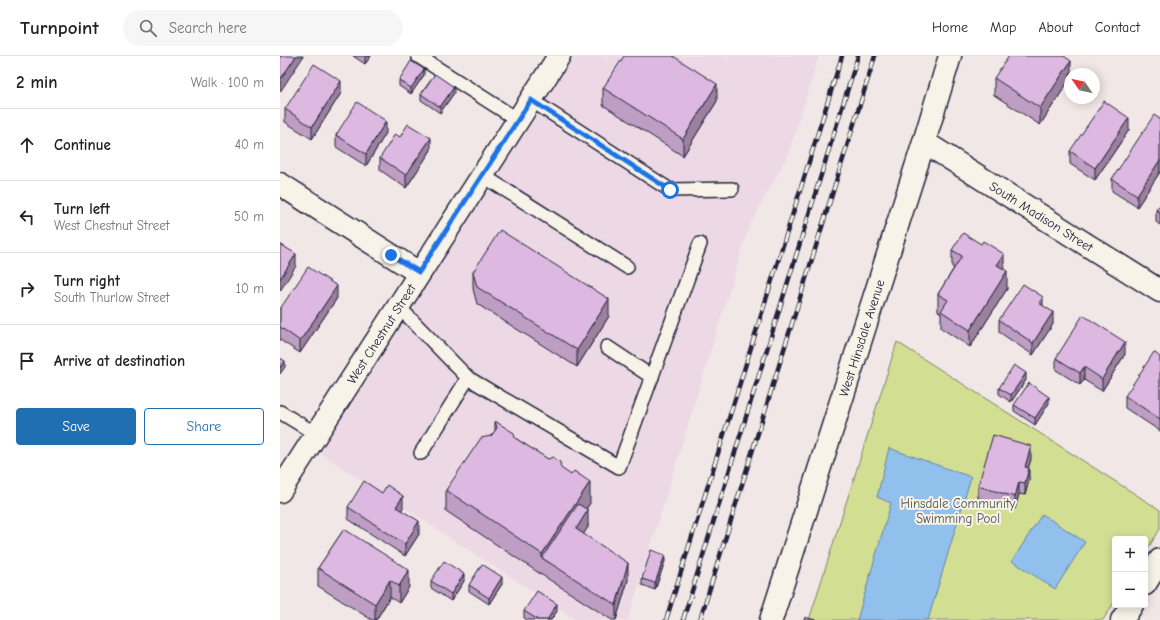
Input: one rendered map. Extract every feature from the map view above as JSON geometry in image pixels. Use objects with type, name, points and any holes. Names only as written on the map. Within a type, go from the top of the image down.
[{"type":"street","name":"West Chestnut Street","points":[[280,491],[419,272],[559,56]]},
{"type":"street","name":"West Hinsdale Avenue","points":[[771,620],[924,142],[950,56]]},
{"type":"street","name":"South Madison Street","points":[[924,142],[1160,291]]},
{"type":"street","points":[[280,184],[419,272]]},
{"type":"street","points":[[1148,579],[1160,560]]},
{"type":"street","points":[[1122,620],[1130,608]]},
{"type":"lane","points":[[418,56],[518,120]]},
{"type":"lane","points":[[531,100],[670,190],[732,189]]},
{"type":"lane","points":[[482,175],[627,267]]},
{"type":"lane","points":[[398,306],[468,378],[620,467],[700,244]]},
{"type":"lane","points":[[607,347],[652,377]]},
{"type":"lane","points":[[422,453],[468,378]]},
{"type":"lane","points":[[280,412],[316,434]]},
{"type":"shaded area","points":[[570,56],[819,56],[788,155],[749,227],[628,620],[576,620],[317,451]]},
{"type":"green space","name":"Hinsdale Community Swimming Pool","points":[[897,342],[1160,510],[1160,529],[1148,548],[1148,536],[1112,536],[1112,606],[1103,620],[809,620]]},
{"type":"water","points":[[889,448],[971,477],[928,620],[857,620],[891,503],[877,497]]},
{"type":"water","points":[[1042,514],[1085,542],[1055,589],[1012,561]]},
{"type":"building","points":[[280,56],[296,56],[280,80]]},
{"type":"building","points":[[624,56],[673,56],[717,84],[683,139],[603,88]]},
{"type":"building","points":[[1009,56],[1064,56],[1071,61],[1066,68],[1064,68],[1064,72],[1040,108],[994,78]]},
{"type":"building","points":[[411,61],[424,69],[411,88],[399,80]]},
{"type":"building","points":[[314,64],[341,81],[312,127],[285,109]]},
{"type":"building","points":[[435,74],[454,87],[440,107],[421,94]]},
{"type":"building","points":[[1104,101],[1129,118],[1095,168],[1070,151]]},
{"type":"building","points":[[357,102],[386,121],[366,154],[336,135]]},
{"type":"building","points":[[1154,115],[1160,119],[1160,160],[1137,195],[1112,179]]},
{"type":"building","points":[[408,124],[431,138],[406,175],[380,158],[395,134],[400,137]]},
{"type":"building","points":[[1160,205],[1160,212],[1156,210]]},
{"type":"building","points":[[500,230],[609,299],[577,350],[477,287],[473,272]]},
{"type":"building","points":[[963,233],[981,244],[983,241],[1004,254],[997,265],[1007,271],[970,330],[941,311],[948,300],[938,294],[962,256],[952,250]]},
{"type":"building","points":[[280,244],[296,254],[280,279]]},
{"type":"building","points":[[308,267],[337,286],[300,341],[280,327],[280,309]]},
{"type":"building","points":[[1023,284],[1043,297],[1039,303],[1053,312],[1033,343],[999,320]]},
{"type":"building","points":[[1083,315],[1125,342],[1102,379],[1084,367],[1080,373],[1056,358]]},
{"type":"building","points":[[1154,352],[1160,357],[1160,419],[1125,396]]},
{"type":"building","points":[[280,358],[285,361],[280,368]]},
{"type":"building","points":[[1014,365],[1026,373],[1011,395],[999,388]]},
{"type":"building","points":[[1029,383],[1049,397],[1035,418],[1014,405]]},
{"type":"building","points":[[495,421],[514,433],[515,438],[548,459],[553,457],[560,462],[561,468],[571,475],[574,471],[590,482],[542,554],[446,490],[481,438],[491,436],[497,428]]},
{"type":"building","points":[[993,435],[1031,446],[1025,467],[1029,468],[1025,483],[1019,482],[1015,497],[978,486]]},
{"type":"building","points":[[364,481],[382,493],[387,485],[403,496],[396,507],[419,521],[405,544],[348,507]]},
{"type":"building","points":[[578,504],[588,510],[576,529],[628,563],[616,605],[542,558]]},
{"type":"building","points":[[344,529],[409,570],[399,586],[390,580],[375,604],[318,568]]},
{"type":"building","points":[[651,550],[665,555],[655,583],[642,579]]},
{"type":"building","points":[[444,561],[464,574],[451,594],[431,581]]},
{"type":"building","points":[[482,564],[502,577],[489,598],[469,585]]},
{"type":"building","points":[[537,591],[557,604],[547,620],[538,620],[524,611]]},
{"type":"building","points":[[805,617],[815,620],[804,620]]},
{"type":"railway","points":[[666,620],[842,56]]},
{"type":"railway","points":[[683,620],[858,56]]},
{"type":"railway","points":[[700,620],[875,56]]},
{"type":"route","points":[[391,255],[419,272],[531,100],[670,190]]}]
